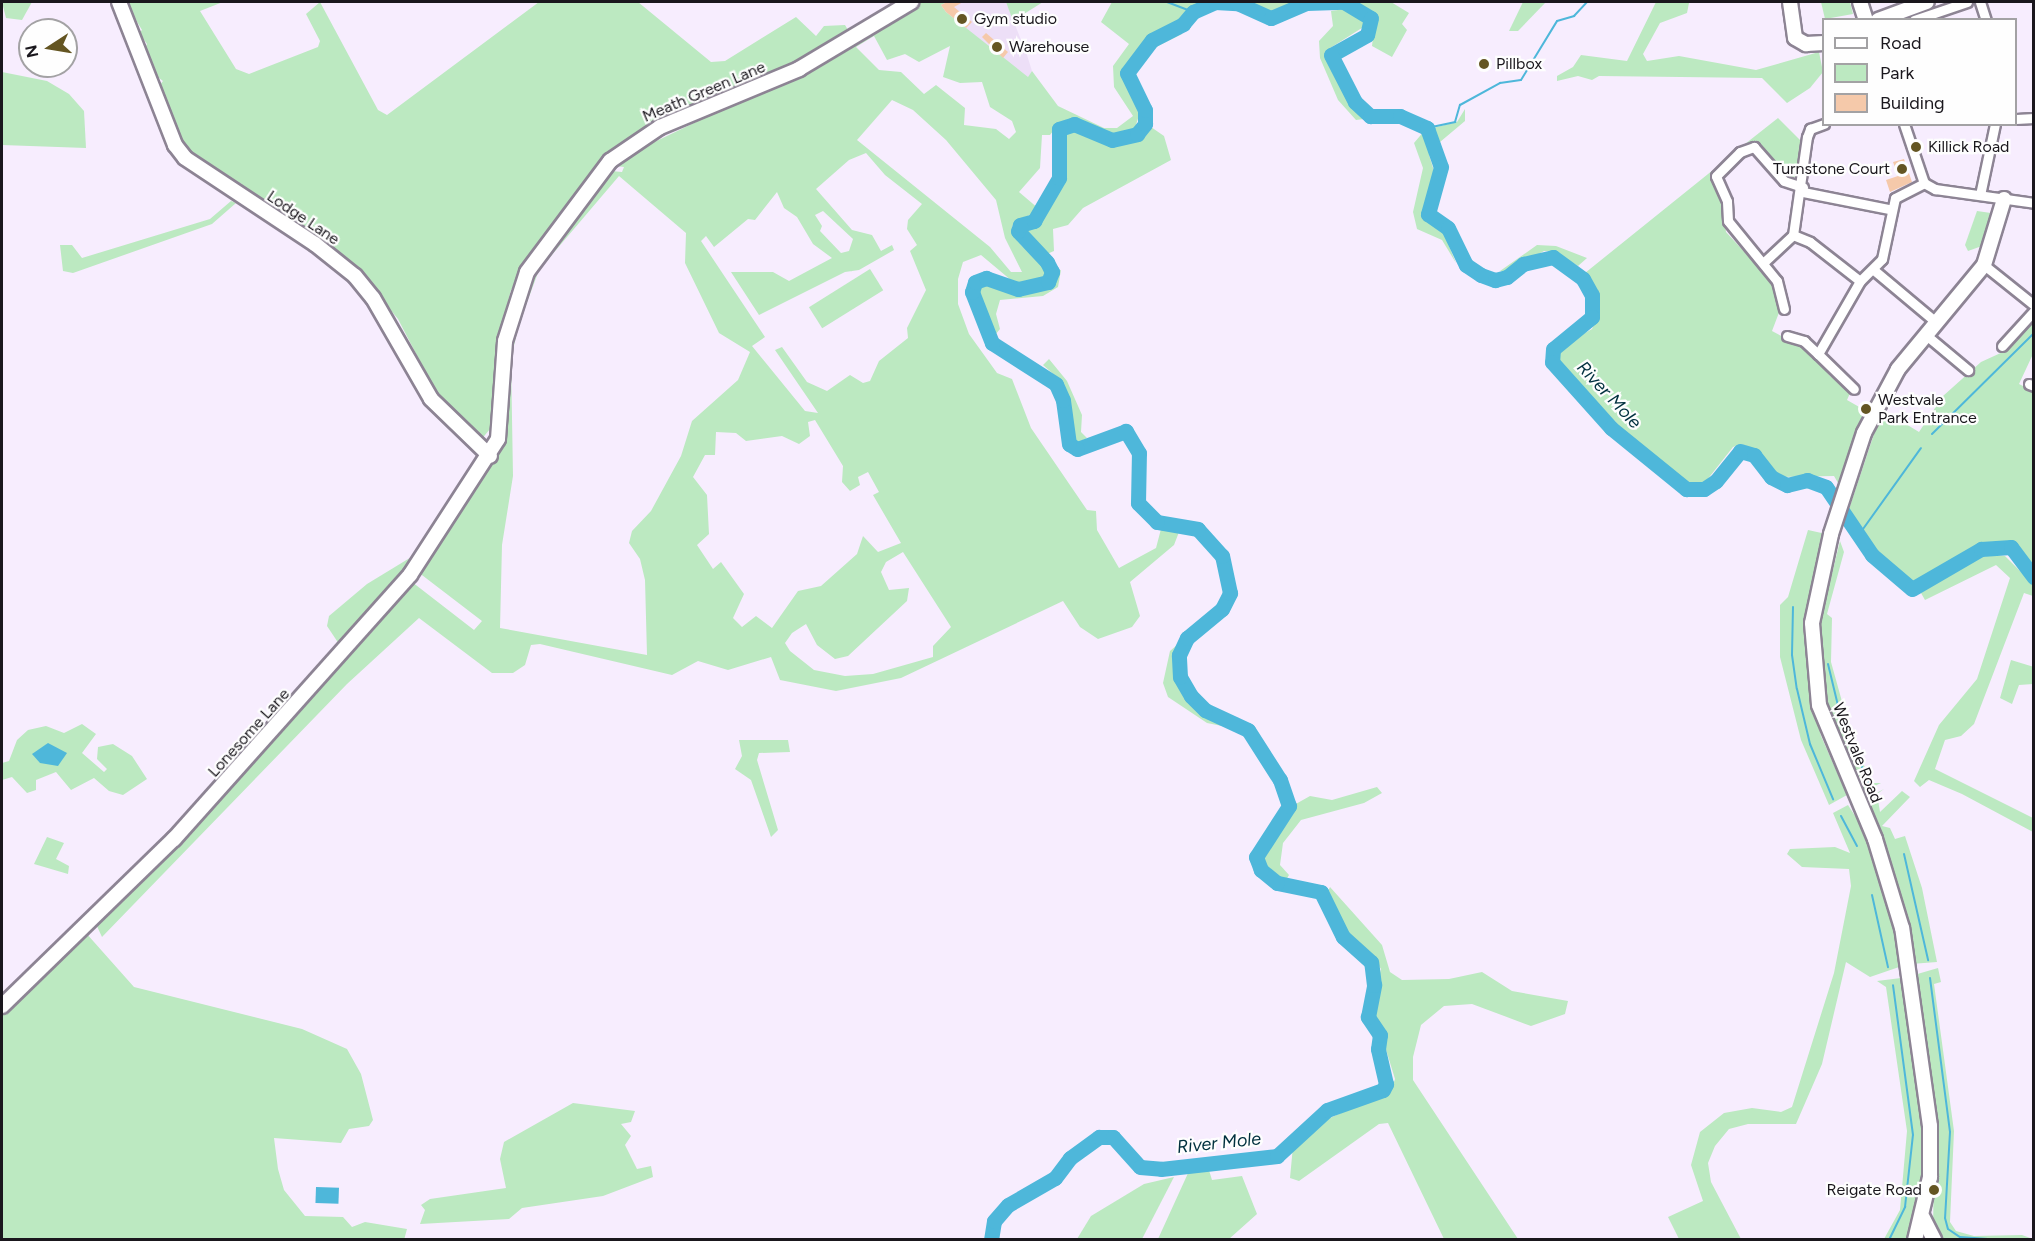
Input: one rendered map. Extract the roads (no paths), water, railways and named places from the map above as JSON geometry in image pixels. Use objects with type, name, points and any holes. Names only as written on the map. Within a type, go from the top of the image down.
[{"type":"street","name":"Lodge Lane","points":[[119,2],[175,145],[184,158],[315,244],[355,276],[374,298],[431,399],[490,456]]},
{"type":"street","name":"Meath Green Lane","points":[[490,456],[501,422],[505,341],[517,295],[544,244],[610,161],[629,144],[660,127],[788,75],[911,2]]},
{"type":"street","points":[[1790,2],[1795,38],[1806,44],[1822,43]]},
{"type":"street","points":[[1860,2],[1865,18]]},
{"type":"street","points":[[1883,18],[1927,2]]},
{"type":"street","points":[[1920,18],[1967,2]]},
{"type":"street","points":[[1980,2],[1985,18]]},
{"type":"street","points":[[2017,119],[2034,118]]},
{"type":"street","points":[[1763,263],[1793,235],[1803,190],[1807,136],[1810,129],[1822,125]]},
{"type":"street","points":[[1905,126],[1924,183]]},
{"type":"street","points":[[1980,195],[1995,126]]},
{"type":"street","points":[[1784,309],[1783,292],[1763,263],[1728,221],[1718,170],[1754,147],[1784,182],[1803,190],[1889,209]]},
{"type":"street","points":[[1818,354],[1860,281],[1875,271],[1881,260],[1889,209],[1895,198],[1924,183],[2034,203]]},
{"type":"street","name":"Westvale Road","points":[[1915,1239],[1923,1218],[1930,1177],[1930,1126],[1902,928],[1884,862],[1834,750],[1815,686],[1812,623],[1832,534],[1846,487],[1881,397],[1926,335],[1984,265],[2004,199]]},
{"type":"street","points":[[1793,235],[1810,242],[1860,281]]},
{"type":"street","points":[[1984,265],[2034,305]]},
{"type":"street","points":[[1875,271],[1937,323]]},
{"type":"street","points":[[2002,346],[2034,311]]},
{"type":"street","points":[[1926,335],[1968,370]]},
{"type":"street","points":[[1787,336],[1804,341],[1854,389]]},
{"type":"street","name":"Lonesome Lane","points":[[2,1006],[174,839],[367,628],[411,575],[490,456]]},
{"type":"street","points":[[1923,1218],[1934,1239]]},
{"type":"water","points":[[48,743],[67,753],[58,766],[40,763],[32,754]]},
{"type":"water","points":[[316,1187],[339,1188],[338,1204],[315,1203]]},
{"type":"waterway","points":[[1167,2],[1193,12]]},
{"type":"waterway","name":"River Mole","points":[[991,1240],[994,1221],[1008,1205],[1055,1178],[1070,1158],[1099,1137],[1113,1137],[1140,1167],[1161,1169],[1277,1156],[1327,1110],[1383,1090],[1386,1084],[1378,1049],[1380,1035],[1368,1017],[1374,985],[1371,962],[1343,937],[1321,892],[1277,883],[1261,870],[1256,857],[1289,806],[1280,780],[1248,730],[1205,710],[1191,696],[1180,677],[1179,655],[1187,638],[1222,609],[1230,593],[1222,556],[1198,529],[1157,522],[1138,503],[1139,453],[1126,431],[1077,449],[1069,444],[1063,400],[1056,384],[992,343],[972,292],[975,282],[986,278],[1018,289],[1048,282],[1052,272],[1047,262],[1018,231],[1020,225],[1034,221],[1059,178],[1059,129],[1074,124],[1112,140],[1137,134],[1145,124],[1145,110],[1127,73],[1152,40],[1183,24],[1193,12],[1215,2],[1237,3],[1271,18],[1306,3],[1344,2],[1371,18],[1367,35],[1331,55],[1355,102],[1370,116],[1400,116],[1427,128],[1441,167],[1428,214],[1448,228],[1466,265],[1481,275],[1495,280],[1507,277],[1523,264],[1553,257],[1583,279],[1592,295],[1592,317],[1553,349],[1552,362],[1611,428],[1686,489],[1704,489],[1716,481],[1740,451],[1754,455],[1771,477],[1787,485],[1807,480],[1826,487],[1872,555],[1912,589],[1981,549],[2011,547],[2034,577]]},
{"type":"waterway","points":[[1427,128],[1455,122],[1460,105],[1500,83],[1521,80],[1557,21],[1574,16],[1587,2]]},
{"type":"waterway","points":[[1932,434],[2034,333]]},
{"type":"waterway","points":[[1858,536],[1921,448]]},
{"type":"waterway","points":[[1793,607],[1792,655],[1797,689],[1810,744],[1833,799]]},
{"type":"waterway","points":[[1828,664],[1840,714],[1869,784]]},
{"type":"waterway","points":[[1841,816],[1857,846]]},
{"type":"waterway","points":[[1904,854],[1928,960]]},
{"type":"waterway","points":[[1872,895],[1888,967]]},
{"type":"waterway","points":[[1930,978],[1950,1132],[1945,1218],[1948,1229],[1960,1237],[2002,1240]]},
{"type":"waterway","points":[[1889,1240],[1905,1207],[1913,1135],[1893,985]]},
{"type":"place","name":"Gym studio","points":[[962,19]]},
{"type":"place","name":"Warehouse","points":[[997,47]]},
{"type":"place","name":"Pillbox","points":[[1484,64]]},
{"type":"place","name":"Killick Road","points":[[1916,147]]},
{"type":"place","name":"Turnstone Court","points":[[1902,169]]},
{"type":"place","name":"Westvale Park Entrance","points":[[1866,409]]},
{"type":"place","name":"Reigate Road","points":[[1934,1190]]}]
